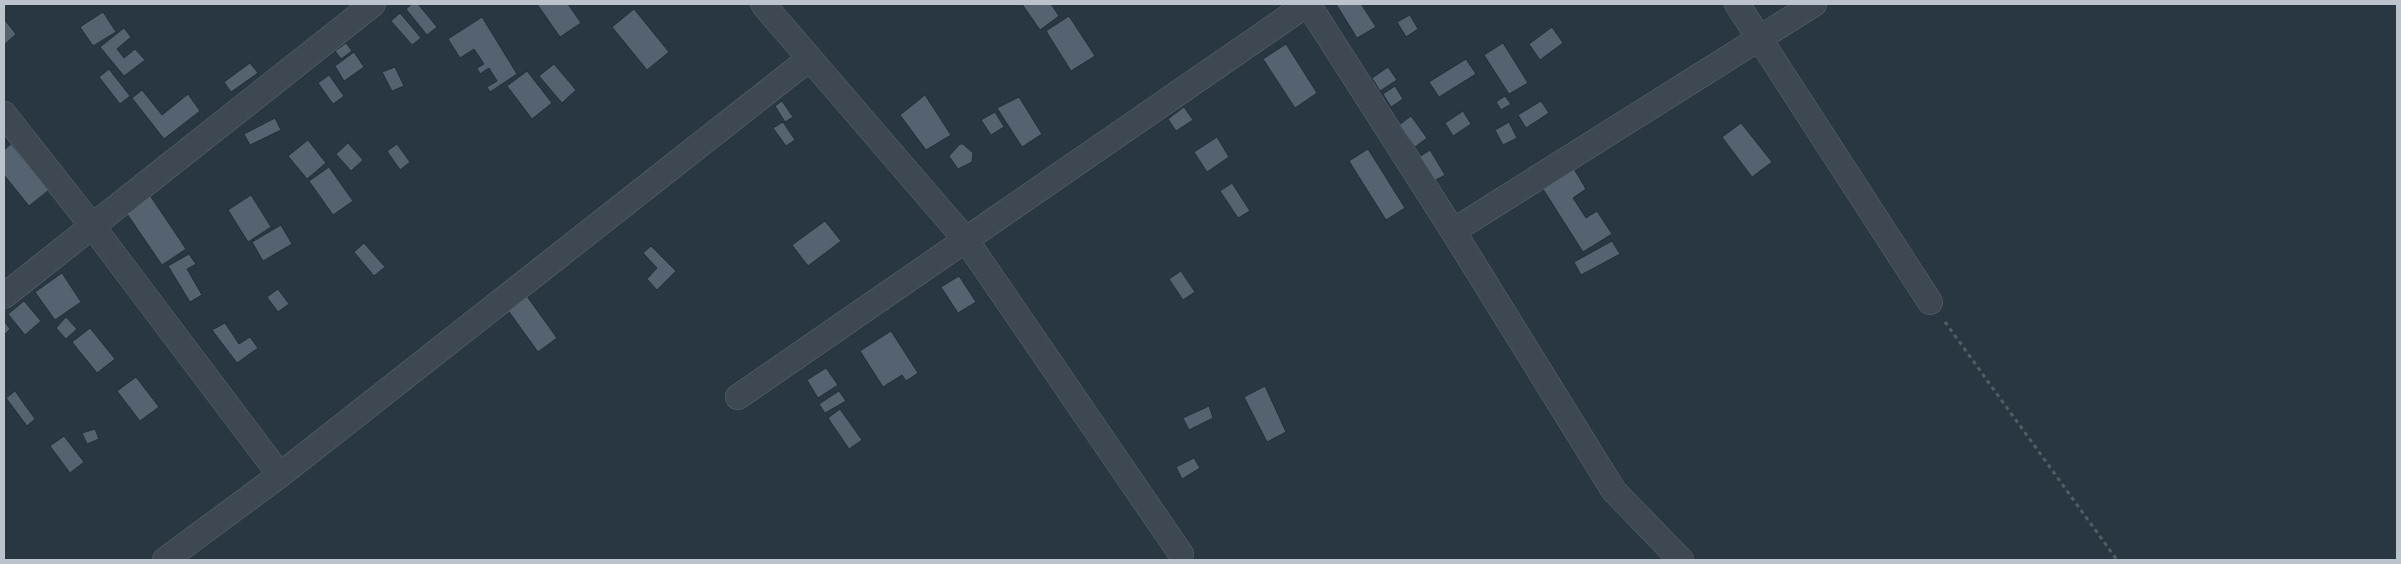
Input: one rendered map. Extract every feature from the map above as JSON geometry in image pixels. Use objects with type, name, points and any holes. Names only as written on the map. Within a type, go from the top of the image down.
[{"type":"street","points":[[4,296],[94,227],[373,4]]},
{"type":"street","points":[[763,4],[809,60],[966,240],[1181,554]]},
{"type":"street","points":[[738,397],[1308,4],[1453,231],[1614,492],[1681,560]]},
{"type":"street","points":[[1737,4],[1930,302]]},
{"type":"street","points":[[1453,231],[1814,4]]},
{"type":"street","points":[[165,560],[280,475],[809,60]]},
{"type":"street","points":[[4,114],[94,227],[280,475]]},
{"type":"path","points":[[1930,302],[2117,560]]},
{"type":"building","points":[[412,4],[418,4],[437,27],[427,35],[406,9]]},
{"type":"building","points":[[537,4],[568,4],[581,23],[560,37]]},
{"type":"building","points":[[1022,4],[1051,4],[1059,16],[1040,30]]},
{"type":"building","points":[[1336,4],[1361,4],[1376,27],[1357,38]]},
{"type":"building","points":[[634,9],[669,52],[647,70],[612,27]]},
{"type":"building","points":[[103,12],[116,32],[93,46],[80,27]]},
{"type":"building","points":[[400,13],[421,38],[412,45],[391,21]]},
{"type":"building","points":[[1410,15],[1418,29],[1406,37],[1397,22]]},
{"type":"building","points":[[1069,16],[1095,56],[1071,71],[1046,31]]},
{"type":"building","points":[[482,17],[517,74],[490,92],[487,87],[497,81],[489,68],[480,74],[477,68],[484,64],[474,49],[460,58],[448,39]]},
{"type":"building","points":[[4,19],[16,34],[4,45]]},
{"type":"building","points":[[1552,27],[1563,43],[1540,60],[1529,44]]},
{"type":"building","points":[[124,28],[131,37],[117,49],[124,58],[135,49],[145,60],[124,76],[100,47]]},
{"type":"building","points":[[346,43],[352,51],[341,59],[335,51]]},
{"type":"building","points":[[1503,43],[1528,83],[1509,94],[1484,55]]},
{"type":"building","points":[[1286,44],[1317,93],[1295,108],[1263,59]]},
{"type":"building","points":[[354,52],[364,67],[344,81],[335,66]]},
{"type":"building","points":[[1466,59],[1476,74],[1439,97],[1429,82]]},
{"type":"building","points":[[250,63],[258,73],[231,92],[224,82]]},
{"type":"building","points":[[554,64],[576,90],[562,103],[539,76]]},
{"type":"building","points":[[395,67],[404,86],[392,91],[382,72]]},
{"type":"building","points":[[1388,67],[1397,80],[1380,91],[1372,78]]},
{"type":"building","points":[[109,69],[130,96],[120,104],[99,77]]},
{"type":"building","points":[[527,71],[552,103],[532,119],[507,86]]},
{"type":"building","points":[[329,75],[344,96],[333,104],[318,83]]},
{"type":"building","points":[[1395,86],[1403,99],[1391,107],[1383,94]]},
{"type":"building","points":[[142,90],[162,115],[188,94],[200,111],[164,139],[132,98]]},
{"type":"building","points":[[925,95],[951,135],[926,150],[900,115]]},
{"type":"building","points":[[1505,96],[1511,104],[1501,110],[1496,102]]},
{"type":"building","points":[[1019,97],[1042,134],[1022,147],[997,108]]},
{"type":"building","points":[[782,101],[793,117],[785,122],[775,106]]},
{"type":"building","points":[[1541,101],[1549,113],[1526,128],[1518,115]]},
{"type":"building","points":[[1184,107],[1193,120],[1176,131],[1168,119]]},
{"type":"building","points":[[1463,111],[1471,124],[1453,136],[1445,123]]},
{"type":"building","points":[[995,112],[1004,127],[991,135],[981,120]]},
{"type":"building","points":[[1411,116],[1427,138],[1415,147],[1399,125]]},
{"type":"building","points":[[275,118],[281,130],[250,145],[244,134]]},
{"type":"building","points":[[783,122],[795,140],[786,146],[773,128]]},
{"type":"building","points":[[1509,122],[1517,138],[1503,145],[1495,130]]},
{"type":"building","points":[[1741,123],[1772,162],[1752,177],[1722,137]]},
{"type":"building","points":[[1217,137],[1229,157],[1207,172],[1194,152]]},
{"type":"building","points":[[308,140],[326,163],[307,179],[288,156]]},
{"type":"building","points":[[348,143],[363,160],[351,171],[336,154]]},
{"type":"building","points":[[11,144],[49,190],[29,206],[4,175],[4,150]]},
{"type":"building","points":[[397,144],[410,162],[400,170],[387,151]]},
{"type":"building","points":[[960,144],[963,144],[973,153],[972,162],[958,169],[949,156]]},
{"type":"building","points":[[1368,149],[1405,208],[1386,220],[1349,161]]},
{"type":"building","points":[[1430,150],[1445,175],[1434,181],[1419,157]]},
{"type":"building","points":[[329,167],[353,201],[333,215],[309,181]]},
{"type":"building","points":[[1574,169],[1586,189],[1573,198],[1586,218],[1597,211],[1612,234],[1583,252],[1543,189]]},
{"type":"building","points":[[1232,183],[1250,211],[1238,218],[1220,191]]},
{"type":"building","points":[[147,191],[186,249],[162,265],[123,208]]},
{"type":"building","points":[[251,195],[271,227],[248,242],[228,210]]},
{"type":"building","points":[[825,221],[841,241],[808,266],[792,245]]},
{"type":"building","points":[[281,225],[292,244],[263,261],[252,242]]},
{"type":"building","points":[[1612,241],[1620,254],[1581,275],[1574,262]]},
{"type":"building","points":[[364,243],[385,267],[374,276],[354,252]]},
{"type":"building","points":[[651,246],[676,271],[657,290],[647,279],[657,268],[643,253]]},
{"type":"building","points":[[189,254],[196,264],[187,269],[202,295],[190,302],[168,266]]},
{"type":"building","points":[[1181,271],[1195,292],[1183,300],[1169,279]]},
{"type":"building","points":[[62,273],[81,302],[55,320],[35,292]]},
{"type":"building","points":[[959,276],[976,302],[958,313],[941,287]]},
{"type":"building","points":[[278,289],[289,304],[278,312],[267,297]]},
{"type":"building","points":[[526,295],[557,338],[538,352],[507,309]]},
{"type":"building","points":[[24,301],[41,321],[25,335],[8,314]]},
{"type":"building","points":[[66,317],[77,329],[66,339],[56,328]]},
{"type":"building","points":[[4,321],[10,329],[4,335]]},
{"type":"building","points":[[225,323],[239,344],[250,337],[258,348],[237,363],[212,330]]},
{"type":"building","points":[[90,328],[115,359],[97,373],[72,342]]},
{"type":"building","points":[[891,331],[918,373],[906,381],[902,375],[883,387],[860,351]]},
{"type":"building","points":[[826,368],[838,385],[818,398],[807,380]]},
{"type":"building","points":[[136,377],[159,407],[140,421],[117,391]]},
{"type":"building","points":[[1265,386],[1286,432],[1267,442],[1244,397]]},
{"type":"building","points":[[15,391],[35,419],[27,426],[6,398]]},
{"type":"building","points":[[839,391],[846,401],[825,413],[819,404]]},
{"type":"building","points":[[1209,406],[1213,418],[1189,430],[1183,418]]},
{"type":"building","points":[[840,409],[862,440],[849,449],[828,418]]},
{"type":"building","points":[[95,429],[99,439],[87,444],[82,433]]},
{"type":"building","points":[[64,436],[84,462],[70,473],[50,446]]},
{"type":"building","points":[[1194,458],[1200,468],[1182,479],[1176,467]]}]
